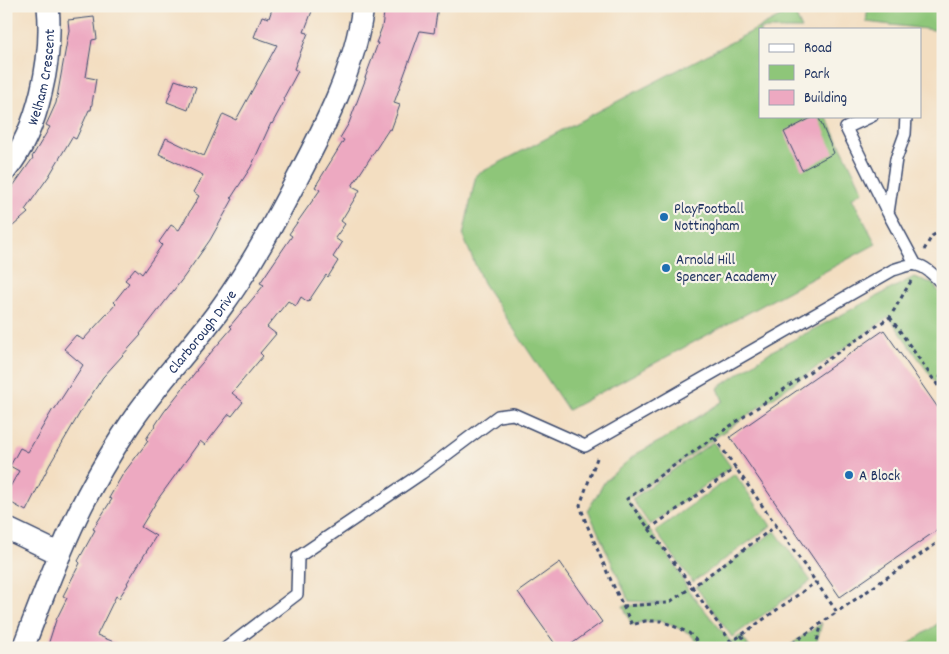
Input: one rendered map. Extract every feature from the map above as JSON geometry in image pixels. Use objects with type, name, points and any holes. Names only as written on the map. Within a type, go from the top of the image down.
[{"type":"street","name":"Welham Crescent","points":[[6,170],[19,151],[42,93],[46,69],[48,6]]},
{"type":"street","name":"Clarborough Drive","points":[[23,648],[76,518],[111,453],[153,392],[224,304],[280,212],[313,149],[337,96],[353,54],[363,6]]},
{"type":"street","points":[[6,528],[60,554]]},
{"type":"lane","points":[[868,118],[846,128],[888,213],[916,264],[924,268],[943,285]]},
{"type":"lane","points":[[888,213],[896,159],[905,134],[906,118]]},
{"type":"lane","points":[[226,648],[297,594],[298,558],[422,474],[498,416],[513,414],[585,446],[894,270],[916,264]]},
{"type":"path","points":[[731,642],[627,499],[890,316],[914,277]]},
{"type":"path","points":[[890,316],[943,393]]},
{"type":"path","points":[[938,386],[943,365]]},
{"type":"path","points":[[714,437],[837,612]]},
{"type":"path","points":[[603,451],[597,459],[580,505],[632,625],[644,621],[662,621],[689,633],[703,648]]},
{"type":"path","points":[[648,529],[736,468]]},
{"type":"path","points":[[623,606],[668,603],[776,526]]},
{"type":"path","points":[[786,648],[943,539]]},
{"type":"path","points":[[723,648],[816,582]]},
{"type":"path","points":[[815,648],[822,623]]},
{"type":"path","points":[[741,635],[750,648]]},
{"type":"green space","points":[[868,6],[943,6],[943,31],[866,22]]},
{"type":"green space","name":"PlayFootball Nottingham","points":[[793,10],[802,28],[759,28],[759,118],[827,118],[863,191],[852,198],[876,244],[568,410],[483,283],[463,236],[476,175]]},
{"type":"green space","points":[[914,277],[932,283],[943,297],[943,365],[938,386],[889,317],[627,499],[677,568],[688,590],[731,642],[741,635],[750,648],[703,648],[689,633],[662,621],[645,621],[632,625],[623,606],[663,603],[629,601],[588,510],[605,481],[636,454],[664,439],[723,401],[718,388],[770,352]]},
{"type":"green space","points":[[713,442],[731,467],[650,525],[632,499]]},
{"type":"green space","points":[[735,474],[771,526],[693,582],[655,531]]},
{"type":"green space","points":[[775,531],[811,581],[732,637],[696,587]]},
{"type":"green space","points":[[943,620],[943,648],[903,648]]},
{"type":"green space","points":[[822,623],[815,648],[786,648]]},
{"type":"building","points":[[273,6],[314,6],[304,32],[308,33],[294,69],[298,71],[283,99],[285,100],[271,123],[251,167],[231,198],[233,199],[210,240],[141,335],[103,377],[50,464],[26,511],[6,500],[6,494],[19,471],[10,466],[20,448],[28,452],[53,409],[83,365],[64,349],[76,335],[83,340],[116,304],[114,302],[129,283],[125,280],[135,268],[142,274],[162,245],[159,242],[171,225],[179,230],[199,196],[193,192],[203,175],[159,154],[166,138],[204,156],[223,114],[236,120],[277,45],[254,37],[262,16],[269,18]]},
{"type":"building","points":[[385,6],[438,6],[434,33],[420,31],[394,103],[400,105],[391,130],[389,129],[352,186],[360,190],[341,221],[345,224],[335,238],[342,243],[333,257],[338,261],[308,302],[301,297],[296,306],[288,301],[267,327],[276,334],[260,353],[263,356],[232,393],[243,402],[232,416],[229,414],[205,445],[200,441],[158,499],[141,527],[156,536],[119,598],[116,596],[97,635],[126,648],[47,648],[56,620],[67,598],[63,596],[80,563],[78,561],[95,530],[93,529],[112,499],[109,498],[123,474],[148,441],[146,439],[164,412],[264,285],[260,283],[292,236],[289,234],[320,190],[315,187],[344,140],[340,138],[349,123],[366,78],[378,43],[376,43],[382,27]]},
{"type":"building","points":[[94,17],[97,39],[92,40],[86,77],[96,79],[91,110],[89,110],[76,139],[72,137],[49,176],[25,210],[28,213],[6,232],[6,192],[11,189],[33,158],[50,127],[46,125],[56,103],[69,30],[68,20]]},
{"type":"building","points":[[175,80],[196,87],[188,110],[167,102]]},
{"type":"building","points":[[811,118],[819,118],[834,153],[802,170],[784,132]]},
{"type":"building","name":"A Block","points":[[884,330],[943,415],[943,526],[840,597],[730,437]]},
{"type":"building","points":[[560,562],[602,622],[566,648],[558,648],[518,592]]},
{"type":"place","name":"PlayFootball Nottingham","points":[[664,217]]},
{"type":"place","name":"Arnold Hill Spencer Academy","points":[[666,268]]},
{"type":"place","name":"A Block","points":[[849,475]]}]
